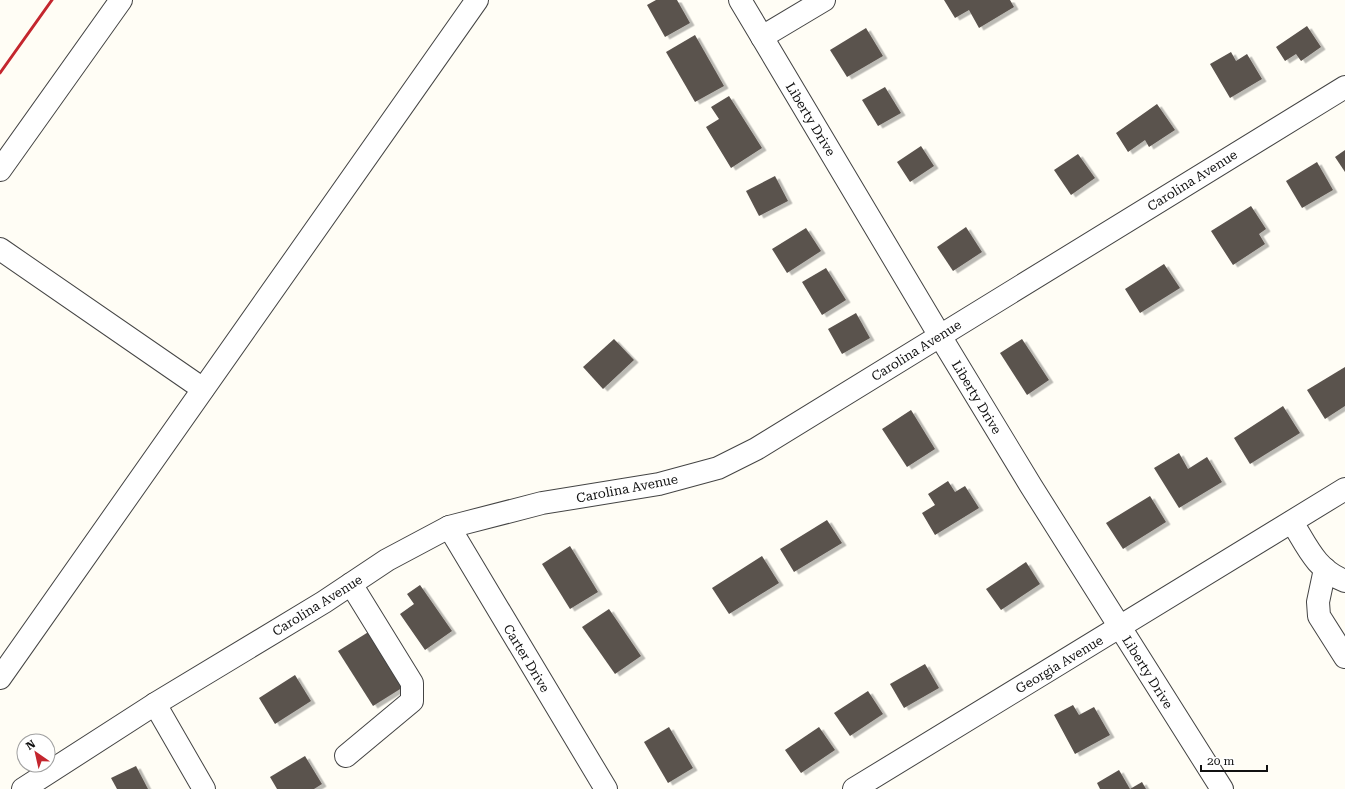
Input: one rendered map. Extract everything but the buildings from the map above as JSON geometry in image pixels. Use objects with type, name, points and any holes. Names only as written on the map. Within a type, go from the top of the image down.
[{"type":"street","points":[[0,170],[121,0]]},
{"type":"street","points":[[0,678],[477,0]]},
{"type":"street","name":"Liberty Drive","points":[[740,0],[1031,486],[1222,789]]},
{"type":"street","points":[[762,37],[824,0]]},
{"type":"street","name":"Carolina Avenue","points":[[23,789],[155,704],[324,602],[387,560],[448,527],[542,504],[659,484],[718,468],[756,449],[1345,86]]},
{"type":"street","points":[[0,250],[203,389]]},
{"type":"street","name":"Georgia Avenue","points":[[854,789],[1345,489]]},
{"type":"street","points":[[1292,522],[1318,564],[1340,577],[1318,602],[1320,616],[1345,657]]},
{"type":"street","name":"Carter Drive","points":[[448,527],[606,789]]},
{"type":"street","points":[[346,756],[412,701],[412,683],[351,584]]},
{"type":"street","points":[[155,704],[204,789]]},
{"type":"railway","points":[[0,73],[52,0]]}]
